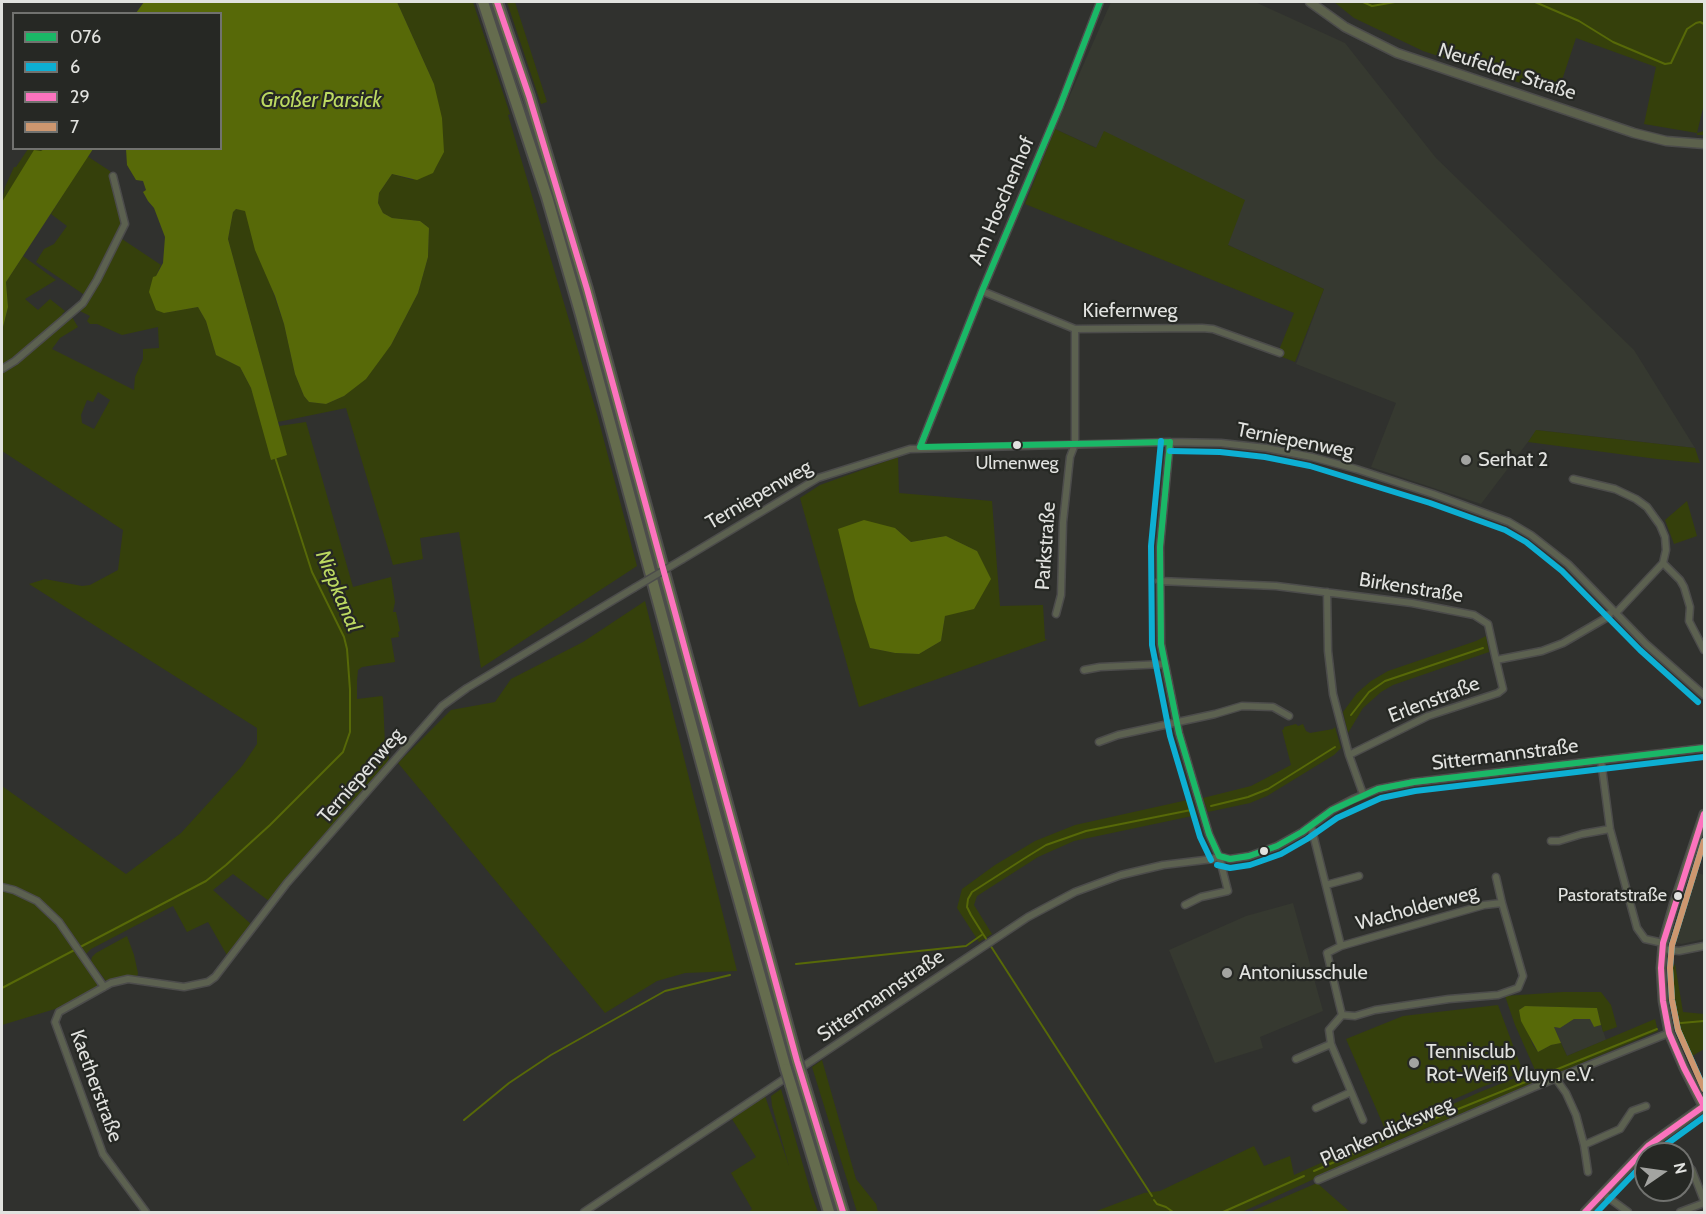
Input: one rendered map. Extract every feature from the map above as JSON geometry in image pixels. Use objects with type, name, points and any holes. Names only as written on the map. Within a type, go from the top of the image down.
[{"type":"highway","points":[[483,2],[547,197],[594,361],[722,839],[786,1069],[829,1212]]},
{"type":"highway","points":[[497,2],[529,96],[587,289],[797,1061],[843,1212]]},
{"type":"street","name":"Am Hoschenhof","points":[[920,447],[982,291],[1060,106],[1100,2]]},
{"type":"street","name":"Neufelder Straße","points":[[1310,2],[1345,27],[1397,53],[1634,133],[1666,141],[1704,144]]},
{"type":"street","points":[[2,369],[15,361],[83,303],[97,280],[125,224],[114,176]]},
{"type":"street","name":"Kiefernweg","points":[[982,291],[1075,329],[1202,327],[1280,353]]},
{"type":"street","points":[[1074,444],[1075,329]]},
{"type":"street","points":[[1170,442],[1159,581],[1159,622],[1164,664],[1176,722],[1228,891],[1201,897],[1185,905]]},
{"type":"street","name":"Terniepenweg","points":[[104,987],[128,979],[184,987],[208,982],[215,977],[287,883],[442,706],[467,688],[818,478],[920,447],[1221,443],[1266,448],[1312,457],[1433,494],[1499,518],[1531,535],[1568,564],[1646,644],[1704,695]]},
{"type":"street","name":"Parkstraße","points":[[1056,614],[1061,595],[1063,522],[1070,457],[1074,444]]},
{"type":"street","points":[[1496,660],[1542,651],[1563,643],[1598,623],[1615,611],[1663,563],[1666,550],[1665,537],[1660,525],[1647,507],[1615,489],[1573,479]]},
{"type":"street","points":[[1663,563],[1684,587],[1690,607],[1689,621],[1704,650]]},
{"type":"street","name":"Birkenstraße","points":[[1159,581],[1276,586],[1412,603],[1474,615],[1488,624],[1496,660]]},
{"type":"street","points":[[1327,592],[1328,651],[1332,684],[1349,755],[1363,794]]},
{"type":"street","name":"Erlenstraße","points":[[1349,755],[1428,716],[1498,693],[1503,689],[1496,660]]},
{"type":"street","points":[[1084,670],[1164,664]]},
{"type":"street","points":[[1100,742],[1118,735],[1242,706],[1273,708],[1289,716]]},
{"type":"street","name":"Sittermannstraße","points":[[584,1212],[1028,917],[1089,886],[1152,868],[1213,859],[1219,856],[1230,859],[1249,856],[1277,846],[1311,826],[1332,810],[1363,794],[1414,782],[1704,748]]},
{"type":"street","points":[[1601,760],[1610,829],[1636,928],[1645,939],[1679,951],[1704,946]]},
{"type":"street","points":[[1585,1212],[1648,1146],[1704,1107],[1683,1068],[1669,1033],[1663,1001],[1661,968],[1663,946],[1674,904],[1704,814]]},
{"type":"street","points":[[1311,826],[1341,946],[1327,953],[1342,1015],[1329,1030],[1331,1044],[1363,1120]]},
{"type":"street","points":[[1551,841],[1610,829]]},
{"type":"street","points":[[1326,885],[1359,876]]},
{"type":"street","name":"Wacholderweg","points":[[1342,1015],[1355,1016],[1387,1008],[1498,994],[1518,988],[1523,976],[1496,877]]},
{"type":"street","points":[[2,887],[37,901],[59,922],[104,987]]},
{"type":"street","name":"Wacholderweg","points":[[1341,946],[1484,905],[1502,903]]},
{"type":"street","name":"Kaetherstraße","points":[[104,987],[62,1009],[55,1022],[103,1154],[146,1212]]},
{"type":"street","name":"Plankendicksweg","points":[[1318,1180],[1669,1033]]},
{"type":"street","points":[[1296,1059],[1331,1044]]},
{"type":"street","points":[[1556,1079],[1566,1093],[1576,1115],[1588,1172]]},
{"type":"street","points":[[1316,1108],[1351,1092]]},
{"type":"street","points":[[1584,1145],[1620,1130],[1632,1111],[1646,1106]]},
{"type":"street","points":[[1680,1212],[1704,1202],[1694,1175]]},
{"type":"street","points":[[1602,1193],[1628,1212]]},
{"type":"shaded area","points":[[397,2],[473,2],[510,114],[508,115],[597,414],[637,566],[481,668],[459,532],[420,538],[423,559],[393,565],[346,408],[278,422],[228,239],[233,212],[236,209],[245,210],[284,324],[295,374],[304,396],[309,402],[326,404],[344,396],[391,345],[418,293],[428,257],[429,228],[420,221],[392,218],[383,213],[378,203],[379,193],[392,174],[413,180],[434,84]]},
{"type":"shaded area","points":[[507,2],[515,2],[547,102],[541,104]]},
{"type":"shaded area","points":[[1111,2],[1255,2],[1345,43],[1436,158],[1634,350],[1695,448],[1537,430],[1481,504],[1371,467],[1396,403],[1296,364],[1324,289],[1228,245],[1155,157],[1104,132],[1097,148],[1055,129]]},
{"type":"shaded area","points":[[1334,2],[1704,2],[1704,104],[1697,133],[1644,124],[1656,67],[1576,38],[1557,95],[1423,51],[1354,18]]},
{"type":"shaded area","points":[[1055,129],[1096,148],[1104,131],[1245,200],[1228,245],[1324,289],[1295,362],[1277,355],[1294,313],[1025,204]]},
{"type":"shaded area","points":[[27,150],[43,150],[2,202],[5,187]]},
{"type":"shaded area","points":[[87,156],[110,171],[123,218],[122,227],[86,296],[36,262],[44,249],[54,244],[67,226],[51,214]]},
{"type":"shaded area","points":[[119,237],[161,265],[156,276],[164,313],[198,307],[206,321],[216,355],[240,367],[251,388],[259,414],[286,455],[279,426],[306,422],[353,587],[391,577],[395,602],[393,612],[396,612],[400,631],[398,632],[399,637],[391,638],[395,662],[362,667],[358,670],[357,681],[357,699],[382,696],[383,698],[385,745],[389,757],[387,767],[269,901],[233,874],[213,890],[252,925],[228,957],[208,922],[187,932],[173,906],[91,949],[86,954],[64,922],[39,899],[2,885],[2,786],[126,874],[181,833],[242,766],[257,744],[257,728],[29,584],[45,579],[82,586],[90,585],[118,570],[123,530],[2,451],[2,372],[72,317],[78,327],[60,338],[52,349],[134,390],[135,377],[143,359],[143,349],[159,348],[158,327],[122,335],[97,324],[90,324],[87,321],[90,316],[80,311]],"holes":[[[98,392],[110,400],[94,429],[82,423],[81,415],[87,400],[93,402]]]},
{"type":"shaded area","points":[[23,256],[56,280],[25,299],[38,310],[50,299],[65,311],[63,316],[2,367],[2,331],[8,307],[6,282]]},
{"type":"shaded area","points":[[1536,430],[1695,448],[1700,463],[1528,442]]},
{"type":"shaded area","points":[[898,457],[899,493],[992,501],[1000,606],[1043,605],[1045,639],[1047,640],[859,707],[800,498],[820,485]],"holes":[[[895,528],[911,542],[946,536],[977,551],[945,616],[941,641],[919,654],[895,653],[870,648]]]},
{"type":"shaded area","points":[[1687,501],[1697,536],[1674,544],[1665,520]]},
{"type":"shaded area","points":[[645,601],[737,971],[685,973],[657,981],[605,1013],[398,763],[451,710],[495,702],[511,679],[583,642]]},
{"type":"shaded area","points":[[1486,636],[1489,652],[1393,685],[1363,708],[1348,733],[1343,712],[1357,693],[1371,681],[1388,671]]},
{"type":"shaded area","points":[[1296,724],[1298,726],[1303,724],[1306,731],[1310,733],[1335,727],[1341,748],[1334,755],[1267,796],[1250,803],[1208,812],[1203,798],[1251,786],[1291,765],[1282,730],[1284,727]]},
{"type":"shaded area","points":[[1192,799],[1197,815],[1074,841],[1038,857],[977,896],[974,905],[992,934],[979,942],[957,908],[962,889],[995,865],[1035,841],[1075,825]]},
{"type":"shaded area","points":[[1692,871],[1704,875],[1704,939],[1682,944],[1676,943],[1674,940],[1677,915]]},
{"type":"shaded area","points":[[2,890],[35,903],[56,922],[97,981],[97,987],[55,1009],[2,1025]]},
{"type":"shaded area","name":"Antoniusschule","points":[[1293,903],[1323,1011],[1260,1037],[1263,1048],[1215,1063],[1169,950],[1246,916]]},
{"type":"shaded area","points":[[127,936],[134,955],[137,977],[106,981],[91,961],[92,957]]},
{"type":"shaded area","points":[[1675,964],[1683,1012],[1704,1014],[1704,1049],[1689,1058],[1671,994],[1670,971]]},
{"type":"shaded area","points":[[1601,992],[1611,1005],[1617,1027],[1603,1032],[1597,1008],[1525,1006],[1519,1010],[1538,1052],[1561,1043],[1567,1056],[1655,1019],[1658,1031],[1410,1135],[1242,1212],[1094,1212],[1144,1193],[1160,1191],[1254,1146],[1264,1166],[1290,1156],[1294,1175],[1535,1070],[1505,996]]},
{"type":"shaded area","name":"Tennisclub Rot-Weiß Vluyn e.V.","points":[[1498,1005],[1523,1072],[1482,1087],[1388,1128],[1384,1127],[1346,1039],[1403,1016]]},
{"type":"shaded area","points":[[1574,1019],[1591,1019],[1594,1027],[1601,1025],[1606,1040],[1567,1056],[1554,1027],[1560,1028]]},
{"type":"shaded area","points":[[822,1060],[856,1179],[876,1204],[878,1212],[857,1212],[812,1067]]},
{"type":"shaded area","points":[[781,1089],[818,1212],[749,1212],[752,1209],[731,1173],[756,1157],[732,1119],[765,1096],[789,1166],[772,1106],[771,1096]]},
{"type":"shaded area","points":[[1317,1183],[1350,1212],[1314,1212],[1311,1210],[1309,1212],[1250,1212]]},
{"type":"water","name":"Großer Parsick","points":[[144,2],[397,2],[434,84],[442,118],[444,152],[433,173],[417,180],[392,174],[379,193],[378,203],[383,213],[392,218],[420,221],[429,228],[428,257],[418,293],[391,345],[366,379],[344,396],[326,404],[309,402],[304,396],[295,374],[284,324],[275,296],[255,250],[245,211],[236,209],[233,212],[228,239],[287,455],[271,460],[251,388],[240,367],[216,355],[206,321],[198,307],[164,313],[156,310],[149,292],[153,277],[156,276],[163,263],[165,237],[154,208],[143,192],[146,190],[143,181],[136,180],[127,165],[126,150],[222,150],[222,12],[137,12]]},
{"type":"water","points":[[34,150],[92,150],[6,282],[8,307],[2,331],[2,202]]},
{"type":"water","points":[[864,520],[895,528],[911,542],[946,536],[977,551],[991,579],[974,609],[945,616],[941,641],[919,654],[895,653],[870,648],[855,600],[838,529]]},
{"type":"water","points":[[1525,1006],[1597,1008],[1601,1025],[1594,1027],[1590,1019],[1574,1019],[1560,1028],[1554,1027],[1561,1043],[1538,1052],[1521,1021],[1519,1010]]},
{"type":"waterway","name":"Niepkanal","points":[[1363,2],[1372,6],[1395,2]]},
{"type":"waterway","name":"Niepkanal","points":[[1535,2],[1579,21],[1613,42],[1665,64],[1671,63],[1687,29],[1696,23],[1704,24]]},
{"type":"waterway","name":"Niepkanal","points":[[2,988],[206,881],[270,825],[343,752],[350,732],[347,649],[344,637],[312,572],[275,457]]},
{"type":"waterway","points":[[1351,715],[1369,692],[1385,681],[1483,648]]},
{"type":"waterway","points":[[1211,806],[1248,797],[1268,789],[1335,747]]},
{"type":"waterway","points":[[796,964],[966,946],[983,934],[967,907],[972,892],[1046,845],[1086,831],[1191,810]]},
{"type":"waterway","points":[[983,934],[1152,1196]]},
{"type":"waterway","points":[[464,1120],[509,1083],[551,1055],[665,991],[730,975]]},
{"type":"waterway","points":[[1681,1023],[1704,1021]]},
{"type":"waterway","points":[[1416,1126],[1657,1029]]},
{"type":"waterway","points":[[1314,1171],[1409,1129]]},
{"type":"waterway","points":[[1223,1212],[1304,1176]]},
{"type":"waterway","points":[[1154,1200],[1173,1212]]},
{"type":"transit line","name":"29","points":[[497,2],[529,96],[587,289],[797,1061],[843,1212]]},
{"type":"transit line","name":"076","points":[[920,447],[982,291],[1060,106],[1100,2]]},
{"type":"transit line","name":"6","points":[[1161,441],[1151,546],[1152,645],[1170,736],[1200,837],[1211,860]]},
{"type":"transit line","name":"076","points":[[1170,442],[1160,547],[1161,644],[1179,733],[1209,834],[1219,856]]},
{"type":"transit line","name":"076","points":[[920,447],[1170,442]]},
{"type":"transit line","name":"6","points":[[1170,451],[1220,452],[1265,457],[1310,466],[1430,503],[1505,530],[1526,542],[1562,571],[1640,650],[1698,702]]},
{"type":"transit line","name":"076","points":[[1219,856],[1230,859],[1249,856],[1277,846],[1302,832],[1332,810],[1378,789],[1414,782],[1704,748]]},
{"type":"transit line","name":"6","points":[[1217,865],[1230,868],[1250,865],[1281,854],[1337,818],[1381,798],[1415,791],[1704,757]]},
{"type":"transit line","name":"29","points":[[1704,814],[1663,943],[1661,968],[1663,1001],[1669,1033],[1704,1106]]},
{"type":"transit line","name":"6","points":[[1704,841],[1672,945],[1670,968],[1672,1000],[1678,1030],[1704,1088]]},
{"type":"transit line","name":"7","points":[[1704,841],[1672,945],[1670,968],[1672,1000],[1678,1030],[1704,1089]]},
{"type":"transit line","name":"29","points":[[1585,1212],[1648,1146],[1704,1106]]},
{"type":"transit line","name":"6","points":[[1670,1142],[1704,1117]]},
{"type":"transit line","name":"6","points":[[1597,1212],[1634,1173]]},
{"type":"place","name":"Ulmenweg","points":[[1017,445]]},
{"type":"place","name":"Serhat 2","points":[[1466,460]]},
{"type":"place","name":"Pastoratstraße","points":[[1678,896]]},
{"type":"place","name":"Antoniusschule","points":[[1227,973]]},
{"type":"place","name":"Tennisclub Rot-Weiß Vluyn e.V.","points":[[1414,1063]]}]
